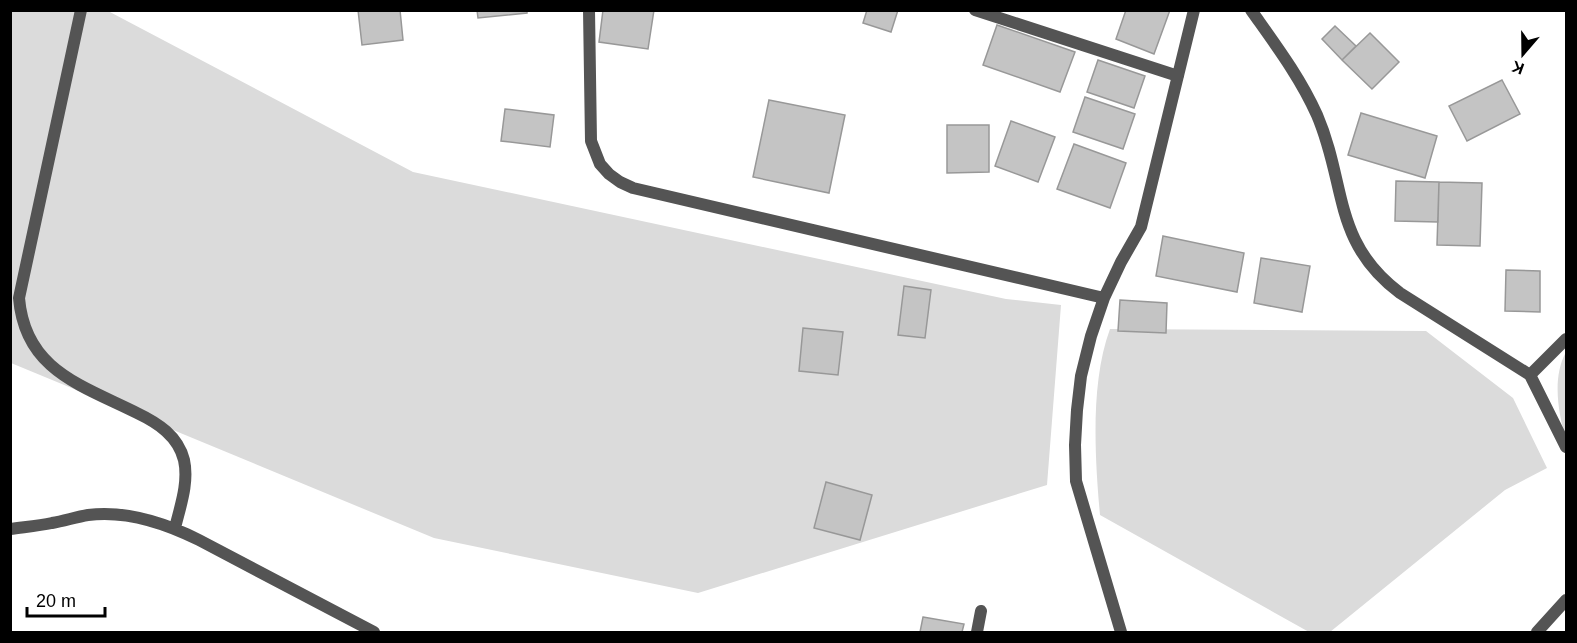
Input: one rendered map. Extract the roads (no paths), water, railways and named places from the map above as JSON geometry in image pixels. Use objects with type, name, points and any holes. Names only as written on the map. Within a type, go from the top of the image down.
[{"type":"street","points":[[81,10],[19,298],[20,314],[30,342],[49,366],[61,375],[153,421],[172,437],[179,448],[185,472],[185,484],[175,528]]},
{"type":"street","points":[[590,10],[591,141],[600,164],[620,182],[633,188],[1104,298]]},
{"type":"street","points":[[975,10],[1178,76]]},
{"type":"street","points":[[1121,633],[1076,481],[1075,445],[1081,376],[1104,298],[1141,227],[1194,10]]},
{"type":"street","points":[[1251,10],[1302,85],[1317,115],[1333,164],[1346,222],[1368,262],[1386,282],[1400,293],[1530,375],[1566,447]]},
{"type":"street","points":[[1530,375],[1566,339]]},
{"type":"street","points":[[10,529],[49,524],[88,515],[109,514],[150,520],[175,528],[374,633]]},
{"type":"street","points":[[1537,633],[1566,600]]},
{"type":"street","points":[[977,633],[981,611]]}]
